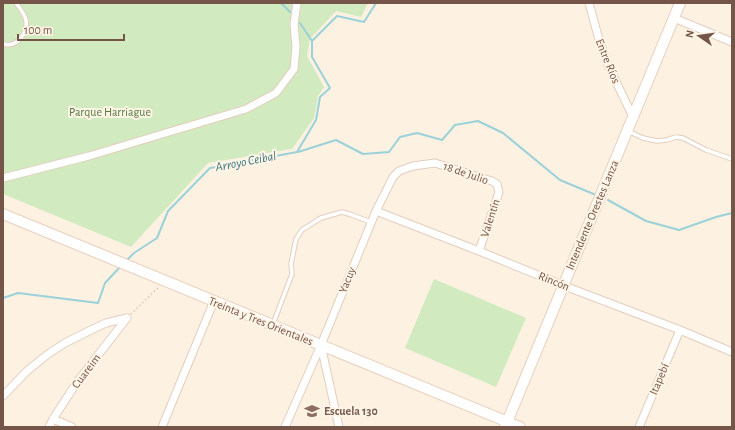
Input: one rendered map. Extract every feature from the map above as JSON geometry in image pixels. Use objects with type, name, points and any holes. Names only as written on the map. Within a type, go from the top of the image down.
[{"type":"street","points":[[3,178],[89,156],[246,109],[276,93],[294,69],[296,47],[294,24],[297,3]]},
{"type":"street","name":"Entre Ríos","points":[[589,3],[608,65],[633,117]]},
{"type":"street","name":"Intendente Orestes Lanza","points":[[506,424],[562,285],[680,3]]},
{"type":"street","points":[[674,18],[732,42]]},
{"type":"street","name":"18 de Julio","points":[[435,163],[492,181],[497,184]]},
{"type":"street","name":"Yacuy","points":[[285,427],[376,210],[393,177],[399,171],[413,166],[435,163]]},
{"type":"street","name":"Valentín","points":[[479,251],[499,192],[497,184]]},
{"type":"street","name":"Rincón","points":[[376,210],[732,352]]},
{"type":"street","name":"Treinta y Tres Orientales","points":[[3,214],[273,325],[506,424],[520,427]]},
{"type":"street","points":[[162,427],[214,301]]},
{"type":"street","points":[[3,396],[27,371],[48,354],[65,343],[106,323],[127,318]]},
{"type":"street","name":"Cuareim","points":[[49,427],[77,382],[127,318]]},
{"type":"street","name":"Itapebí","points":[[639,427],[680,330]]},
{"type":"street","points":[[320,345],[339,427]]},
{"type":"street","points":[[53,419],[72,427]]},
{"type":"lane","points":[[3,44],[12,45],[19,40],[25,32],[26,21],[22,10],[16,3]]},
{"type":"lane","points":[[627,131],[643,138],[657,141],[676,137],[683,138],[706,150],[732,159]]},
{"type":"lane","points":[[273,325],[292,274],[291,264],[294,247],[296,239],[302,230],[321,218],[342,212],[371,222]]},
{"type":"path","points":[[127,318],[165,281]]},
{"type":"green space","name":"Parque Harriague","points":[[3,3],[368,3],[361,17],[336,11],[310,39],[307,56],[324,87],[318,96],[314,118],[292,149],[208,163],[131,247],[3,194]]},
{"type":"green space","points":[[434,279],[526,318],[496,387],[405,348]]},
{"type":"waterway","points":[[281,3],[290,12]]},
{"type":"waterway","name":"Arroyo Ceibal","points":[[126,261],[134,253],[157,238],[168,211],[210,168],[297,152],[316,120],[320,97],[330,88],[312,57],[312,41],[337,16],[364,22],[376,3]]},
{"type":"waterway","points":[[300,23],[312,41]]},
{"type":"waterway","points":[[298,152],[336,140],[363,154],[389,152],[400,137],[417,133],[442,140],[455,125],[478,121],[503,133],[560,180],[596,195]]},
{"type":"waterway","points":[[608,200],[646,221],[679,230],[732,213]]},
{"type":"waterway","name":"Arroyo Ceibal","points":[[3,298],[18,293],[98,303],[105,283],[120,267]]},
{"type":"place","name":"Escuela 130","points":[[312,411]]}]
